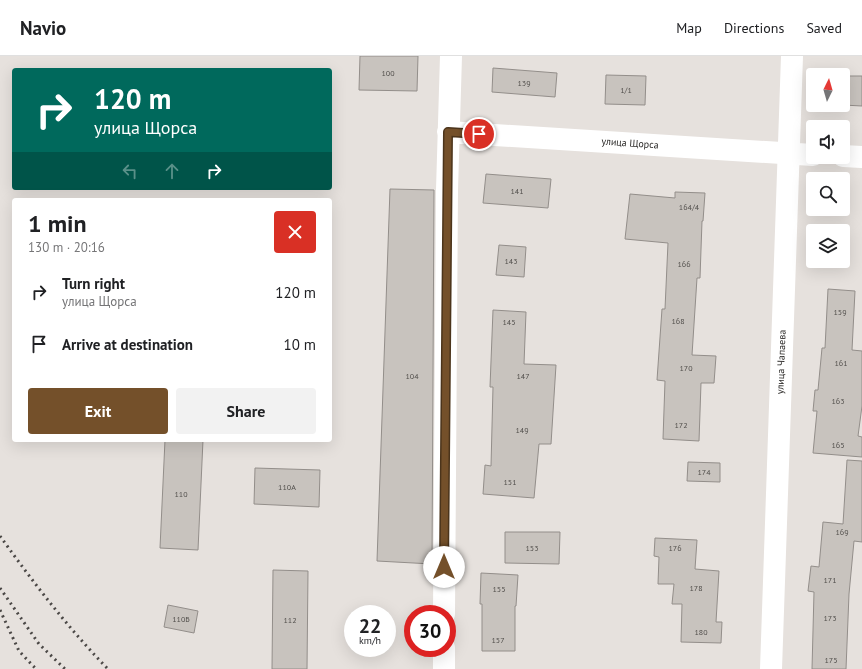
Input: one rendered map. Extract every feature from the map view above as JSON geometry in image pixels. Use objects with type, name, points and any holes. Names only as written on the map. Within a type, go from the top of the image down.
[{"type":"street","points":[[444,605],[448,132],[451,56]]},
{"type":"street","name":"улица Чапаева","points":[[771,669],[792,56]]},
{"type":"street","name":"улица Щорса","points":[[448,132],[806,155]]},
{"type":"street","points":[[850,156],[862,157]]},
{"type":"street","points":[[444,657],[444,669]]},
{"type":"building","points":[[360,56],[418,56],[417,91],[359,90]]},
{"type":"building","points":[[493,68],[557,73],[555,97],[492,92]]},
{"type":"building","points":[[606,75],[646,76],[645,105],[605,104]]},
{"type":"building","points":[[850,76],[862,76],[862,106],[850,105]]},
{"type":"building","points":[[486,174],[551,179],[548,208],[483,203]]},
{"type":"building","points":[[390,189],[434,190],[432,564],[377,561]]},
{"type":"building","points":[[675,192],[705,193],[702,221],[700,278],[697,278],[692,355],[716,356],[714,383],[701,383],[699,441],[663,439],[665,381],[657,380],[662,309],[665,309],[668,243],[625,239],[630,194],[675,198]]},
{"type":"building","points":[[499,245],[526,247],[524,277],[496,275]]},
{"type":"building","points":[[828,289],[855,291],[852,350],[862,351],[862,406],[858,436],[862,437],[862,457],[813,453],[817,411],[813,411],[815,390],[818,390],[822,348],[825,348]]},
{"type":"building","points":[[493,310],[526,312],[524,364],[556,365],[551,444],[539,444],[534,498],[483,494],[485,465],[491,466],[493,387],[490,387]]},
{"type":"building","points":[[165,442],[203,442],[198,550],[160,548]]},
{"type":"building","points":[[847,460],[862,461],[862,542],[854,541],[849,594],[846,669],[812,669],[814,592],[808,591],[811,566],[819,567],[823,522],[843,524]]},
{"type":"building","points":[[688,462],[720,463],[720,482],[687,481]]},
{"type":"building","points":[[255,468],[320,470],[319,507],[254,504]]},
{"type":"building","points":[[505,532],[560,532],[559,564],[505,563]]},
{"type":"building","points":[[655,538],[697,540],[695,569],[719,571],[716,622],[722,622],[721,643],[681,642],[682,604],[672,604],[674,584],[658,584],[659,557],[654,556]]},
{"type":"building","points":[[273,570],[308,571],[307,669],[272,669]]},
{"type":"building","points":[[481,573],[518,575],[515,606],[515,651],[482,651],[482,604],[480,604]]},
{"type":"building","points":[[168,605],[198,611],[194,633],[164,627]]},
{"type":"railway","points":[[0,536],[51,604],[108,669]]},
{"type":"railway","points":[[0,588],[39,644],[65,669]]},
{"type":"railway","points":[[0,610],[19,651],[36,669]]},
{"type":"route","points":[[444,567],[448,132],[479,134]]}]
